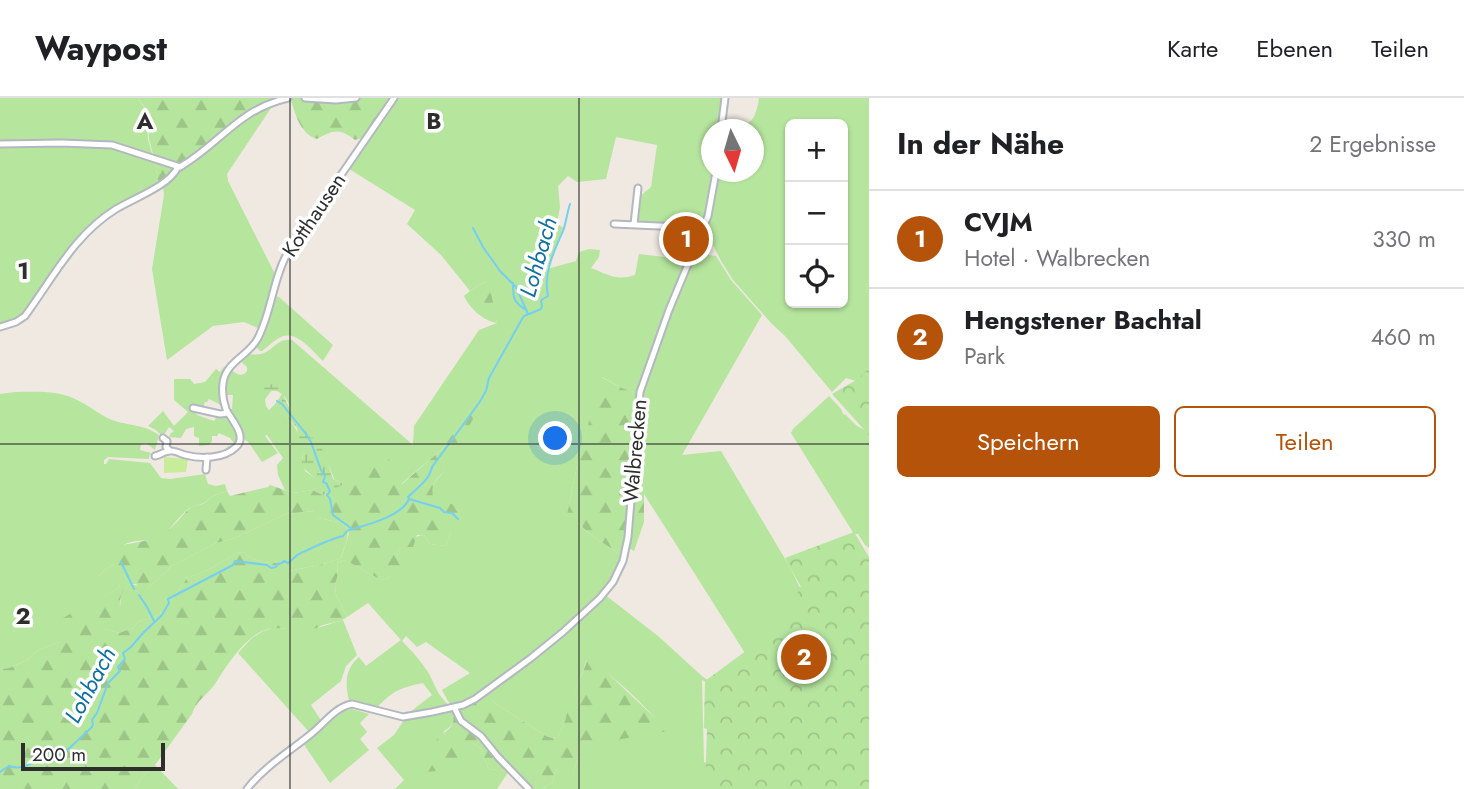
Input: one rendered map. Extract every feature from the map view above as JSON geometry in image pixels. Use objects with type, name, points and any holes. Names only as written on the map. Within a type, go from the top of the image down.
[{"type":"street","points":[[0,144],[112,145],[181,167],[248,114],[288,98]]},
{"type":"street","points":[[305,98],[356,98]]},
{"type":"street","name":"Kotthausen","points":[[207,457],[230,451],[240,443],[239,433],[225,406],[225,375],[231,365],[247,352],[258,338],[284,258],[394,98]]},
{"type":"street","points":[[723,119],[725,98]]},
{"type":"street","points":[[0,327],[25,316],[66,255],[96,224],[110,213],[160,185],[174,174],[178,167]]},
{"type":"street","name":"Walbrecken","points":[[247,789],[267,767],[347,705],[403,717],[454,707],[475,699],[531,658],[576,620],[600,598],[618,575],[628,537],[641,387],[710,211],[714,182]]},
{"type":"street","points":[[634,224],[638,188]]},
{"type":"street","points":[[614,223],[703,228]]},
{"type":"street","points":[[193,408],[220,414],[228,413]]},
{"type":"street","points":[[163,438],[167,441],[166,447],[169,450],[194,457],[207,457],[206,470]]},
{"type":"street","points":[[155,456],[169,450]]},
{"type":"street","points":[[454,707],[461,721],[481,736],[529,789]]},
{"type":"green space","points":[[0,98],[138,98],[146,110],[148,139],[153,157],[112,143],[0,142]]},
{"type":"green space","points":[[138,98],[277,98],[254,106],[230,123],[163,181],[158,182],[149,139],[147,110]]},
{"type":"green space","points":[[290,98],[391,98],[364,137],[355,140],[336,132],[317,139],[311,136],[299,122]]},
{"type":"green space","points":[[396,98],[724,98],[721,119],[701,119],[701,182],[764,182],[764,119],[753,119],[759,98],[869,98],[869,385],[846,378],[832,392],[733,280],[703,228],[634,224],[639,197],[651,187],[657,145],[616,137],[606,179],[577,182],[568,176],[558,186],[560,207],[557,223],[563,228],[547,269],[576,261],[579,252],[589,249],[600,250],[599,257],[591,268],[617,277],[635,275],[639,254],[689,260],[694,253],[716,256],[731,280],[762,315],[682,455],[721,451],[802,588],[796,724],[702,680],[704,762],[806,789],[542,789],[552,783],[556,769],[572,781],[580,746],[657,720],[614,679],[587,660],[558,737],[546,736],[484,693],[454,707],[442,690],[470,673],[426,642],[417,647],[406,636],[402,641],[428,672],[439,694],[450,706],[414,716],[410,712],[432,695],[423,683],[396,691],[375,710],[350,704],[347,679],[354,662],[359,657],[366,666],[401,640],[368,603],[347,617],[336,595],[337,563],[345,560],[381,580],[388,578],[404,560],[398,558],[397,551],[417,537],[424,535],[430,544],[446,546],[451,531],[444,502],[432,497],[432,490],[478,401],[442,449],[401,484],[389,460],[344,484],[334,479],[327,462],[295,418],[282,393],[271,391],[265,399],[266,406],[269,410],[275,404],[296,429],[302,443],[305,471],[315,478],[313,490],[293,493],[285,490],[278,475],[277,465],[283,458],[267,435],[265,436],[278,453],[262,462],[242,437],[229,410],[232,409],[233,395],[225,395],[225,385],[231,370],[241,375],[247,371],[247,367],[240,361],[246,356],[261,354],[282,341],[292,340],[413,445],[414,426],[479,330],[497,323],[486,281],[470,291],[441,255],[407,224],[415,210],[346,167]],"holes":[[[602,377],[640,394],[633,436],[632,466],[644,494],[752,664],[719,687],[703,677],[658,636],[604,594],[622,556],[567,514],[577,466]]]},
{"type":"green space","points":[[275,102],[227,174],[228,181],[276,276],[260,329],[244,322],[213,326],[167,360],[152,269],[164,195],[161,185],[232,126]]},
{"type":"green space","points":[[0,146],[111,147],[134,153],[155,162],[159,183],[91,228],[24,317],[0,326]]},
{"type":"green space","points":[[486,281],[489,283],[497,323],[478,314],[464,296]]},
{"type":"green space","points":[[275,296],[333,345],[323,361],[293,336],[281,337],[262,351],[256,347],[264,333]]},
{"type":"green space","points":[[229,365],[220,398],[223,406],[209,399],[203,408],[191,407],[197,415],[214,421],[218,415],[230,417],[239,435],[237,445],[225,452],[228,446],[232,447],[234,443],[219,433],[212,436],[209,445],[199,446],[199,438],[194,436],[194,427],[186,429],[181,438],[169,437],[174,431],[169,427],[164,438],[148,426],[163,411],[174,426],[188,412],[174,400],[174,379],[190,379],[194,384],[205,382],[216,369],[220,372]]},
{"type":"green space","points":[[869,368],[869,435],[832,394],[858,379]]},
{"type":"green space","points":[[601,377],[640,394],[633,436],[632,466],[641,474],[644,522],[634,551],[625,546],[622,556],[568,519],[567,514]]},
{"type":"green space","points":[[290,378],[290,388],[284,397],[311,438],[320,440],[333,479],[344,484],[323,495],[313,490],[315,478],[301,465],[303,456],[297,428],[275,404],[282,394],[272,390],[265,399],[263,397],[265,387],[281,380],[286,383]]},
{"type":"green space","points":[[15,392],[64,395],[112,420],[142,427],[159,435],[155,450],[146,443],[141,445],[140,450],[151,453],[149,459],[108,457],[104,464],[109,459],[150,463],[161,478],[170,479],[205,474],[208,484],[225,484],[227,491],[187,510],[159,537],[122,546],[95,578],[112,565],[122,568],[119,588],[76,612],[59,642],[38,650],[27,660],[0,669],[0,394]]},
{"type":"green space","points":[[829,396],[843,414],[869,432],[869,548],[858,534],[854,534],[791,433]]},
{"type":"green space","points":[[478,400],[483,401],[433,487],[433,497],[465,509],[466,517],[451,531],[446,546],[430,544],[424,535],[417,535],[413,547],[404,547],[397,551],[398,558],[409,560],[413,565],[410,569],[381,580],[345,560],[337,563],[336,595],[347,617],[311,630],[268,629],[255,635],[230,662],[155,765],[134,789],[0,789],[0,669],[27,660],[38,650],[59,642],[57,621],[119,588],[121,568],[112,565],[95,578],[91,576],[101,555],[117,546],[158,536],[172,527],[192,507],[227,491],[230,496],[270,485],[293,493],[313,490],[323,495],[389,459],[402,484],[442,449]],"holes":[[[314,511],[317,518],[339,522],[346,527],[349,534],[341,558],[288,571],[278,563],[260,561],[244,552],[237,553],[208,570],[187,578],[163,612],[139,621],[133,628],[119,633],[104,629],[120,616],[122,595],[130,584],[136,584],[141,589],[148,588],[172,566],[216,543],[235,538],[286,514]]]},
{"type":"green space","points":[[164,457],[188,459],[186,472],[164,473]]},
{"type":"green space","points":[[315,511],[317,518],[339,522],[346,527],[347,539],[341,558],[287,571],[278,563],[260,561],[244,552],[237,553],[208,570],[187,578],[163,612],[139,621],[133,628],[119,633],[103,629],[116,617],[122,594],[130,584],[148,588],[172,566],[216,543],[235,538],[286,514]]},
{"type":"green space","points":[[854,532],[869,557],[869,789],[705,789],[705,681],[772,632],[801,587],[785,558]]},
{"type":"green space","points":[[343,620],[357,655],[346,666],[341,681],[311,705],[322,722],[310,733],[238,653],[263,631],[273,628],[311,630]]},
{"type":"green space","points":[[588,659],[600,666],[669,731],[580,746],[572,782],[556,769],[552,783],[542,789],[529,789],[509,771],[489,769],[480,748],[472,743],[462,757],[446,759],[436,771],[425,772],[421,766],[438,738],[450,728],[456,712],[454,707],[485,693],[495,703],[546,736],[558,737]]},
{"type":"green space","points":[[352,709],[369,714],[360,723],[367,732],[360,739],[369,750],[330,783],[303,743],[339,713]]},
{"type":"green space","points":[[451,709],[453,722],[444,731],[436,771],[445,759],[472,743],[480,748],[489,769],[509,771],[497,789],[395,789],[404,780],[377,748],[394,735],[404,720]]},
{"type":"green space","points":[[155,765],[178,789],[134,789]]},
{"type":"waterway","name":"Lohbach","points":[[349,530],[383,519],[405,505],[408,497],[425,480],[479,403],[489,378],[522,319],[541,309],[541,301],[548,296],[548,271],[570,204]]},
{"type":"waterway","points":[[473,228],[500,271],[516,287],[528,314]]},
{"type":"waterway","points":[[513,283],[515,299],[526,310]]},
{"type":"waterway","points":[[277,401],[311,442],[325,476],[323,482],[330,491],[327,495],[333,515],[352,529]]},
{"type":"waterway","points":[[409,499],[440,508],[458,519]]},
{"type":"waterway","name":"Lohbach","points":[[0,772],[9,766],[26,766],[50,751],[62,755],[92,727],[92,720],[108,683],[120,671],[118,667],[125,659],[123,653],[162,615],[169,603],[168,599],[233,565],[235,561],[276,567],[277,564],[284,561],[288,563],[299,554],[343,536],[347,531]]},
{"type":"waterway","points":[[121,562],[134,589]]},
{"type":"waterway","points":[[139,595],[154,621]]},
{"type":"place","name":"CVJM","points":[[686,239]]},
{"type":"place","name":"Hengstener Bachtal","points":[[804,657]]}]
